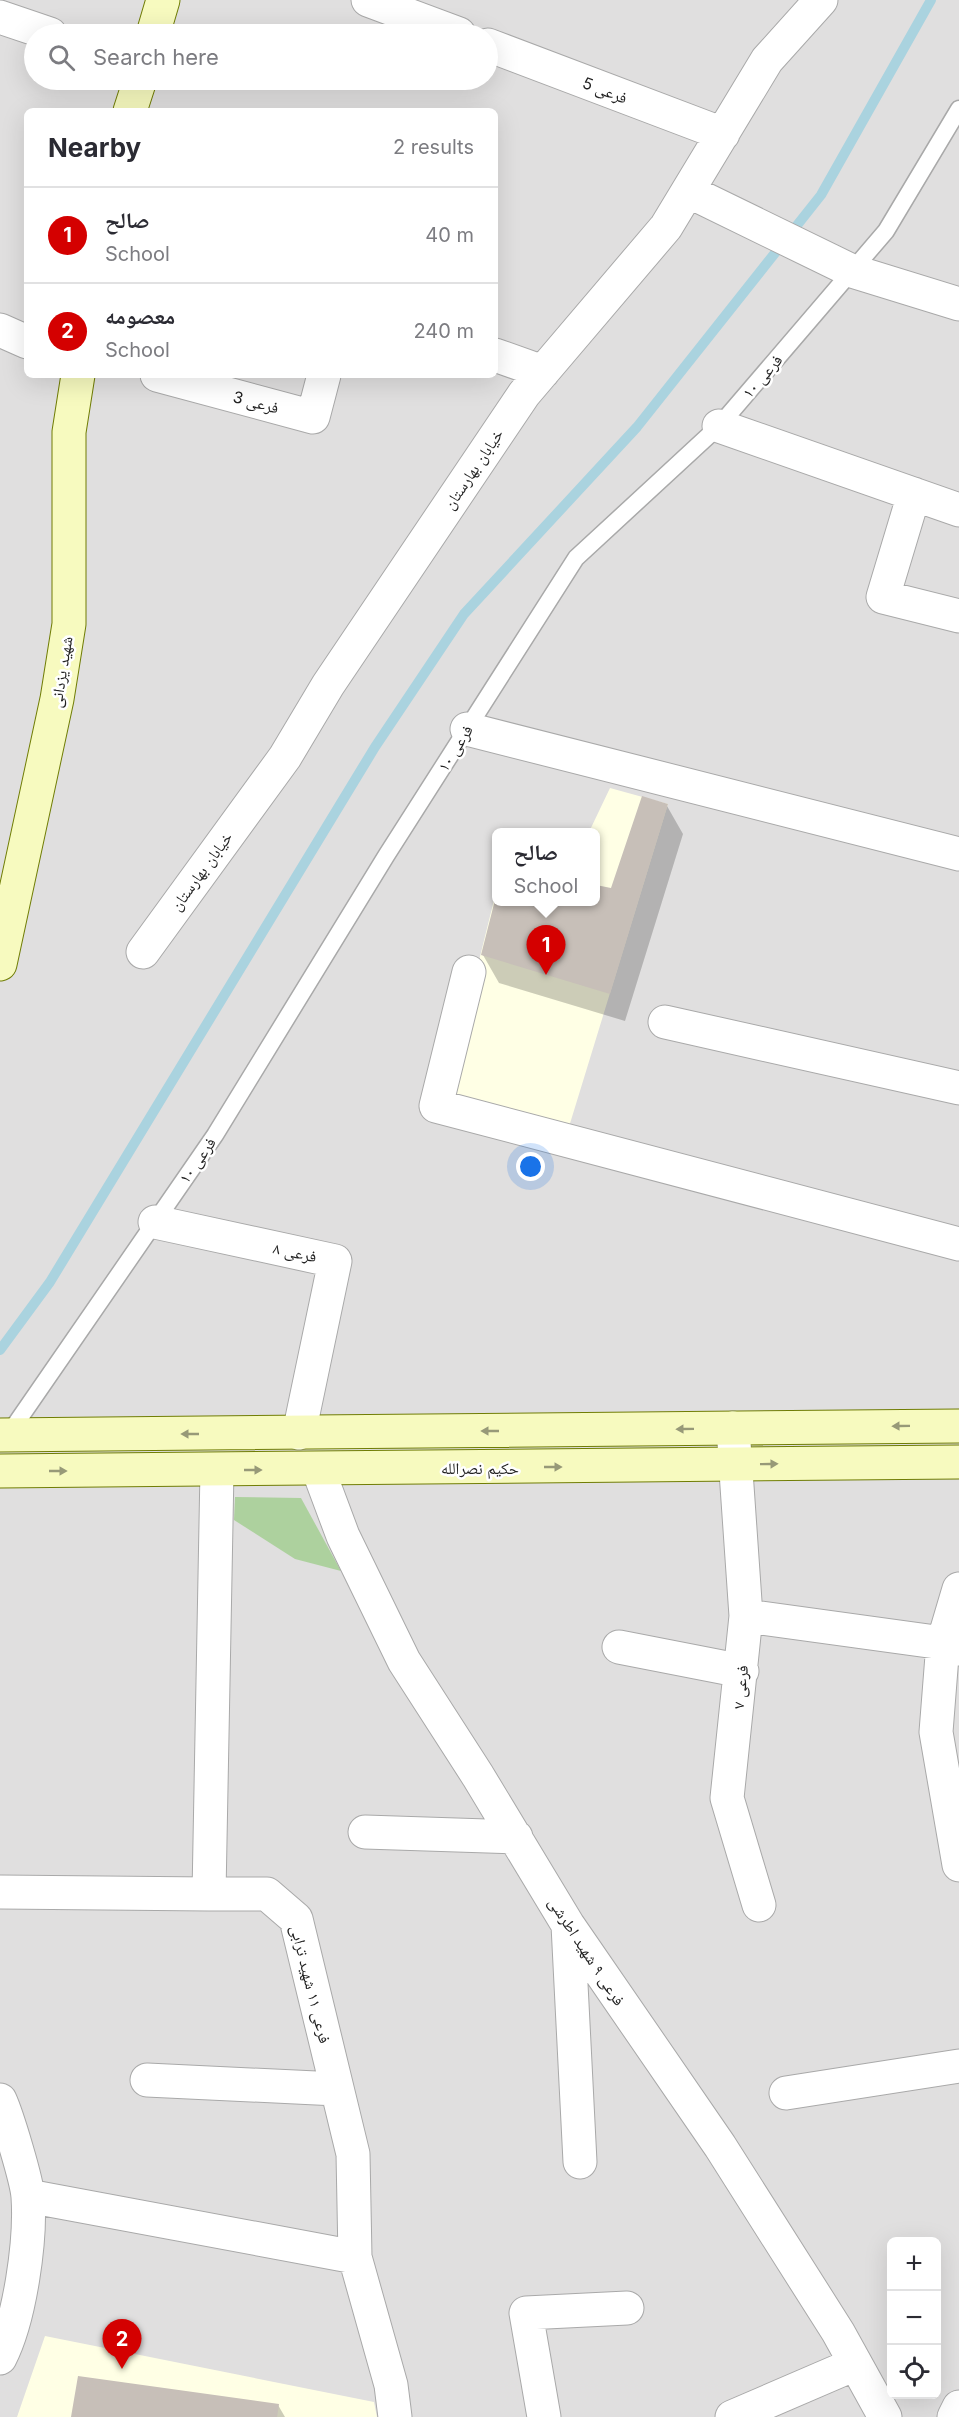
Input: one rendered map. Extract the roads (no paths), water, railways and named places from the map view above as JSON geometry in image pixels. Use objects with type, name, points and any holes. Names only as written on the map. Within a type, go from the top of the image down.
[{"type":"main road","points":[[156,24],[163,0]]},
{"type":"main road","points":[[131,108],[137,90]]},
{"type":"main road","name":"شهید یزدانی","points":[[0,964],[57,699],[69,624],[69,432],[78,378]]},
{"type":"main road","points":[[3,1433],[299,1433],[959,1426]]},
{"type":"main road","points":[[299,1433],[318,1469]]},
{"type":"main road","name":"حکیم نصرالله","points":[[0,1472],[959,1462]]},
{"type":"street","points":[[368,0],[432,24]]},
{"type":"street","name":"خیابان بهارستان","points":[[142,952],[285,757],[328,685],[524,394],[666,227],[767,60],[821,0]]},
{"type":"street","points":[[0,17],[24,25]]},
{"type":"street","name":"فرعی 5","points":[[498,49],[723,134]]},
{"type":"street","points":[[688,191],[843,267],[959,304]]},
{"type":"street","points":[[0,330],[24,341]]},
{"type":"street","points":[[498,356],[543,372]]},
{"type":"street","name":"فرعی 3","points":[[168,378],[313,417],[323,378]]},
{"type":"street","points":[[719,426],[959,510]]},
{"type":"street","points":[[914,494],[883,597],[959,616]]},
{"type":"street","points":[[467,729],[959,854]]},
{"type":"street","points":[[469,972],[436,1106],[959,1244]]},
{"type":"street","points":[[665,1022],[959,1088]]},
{"type":"street","name":"فرعی ۸","points":[[155,1221],[335,1261],[299,1433]]},
{"type":"street","name":"فرعی ۷","points":[[733,1428],[746,1617],[727,1798],[759,1905]]},
{"type":"street","name":"فرعی ۹ شهید اطرشی","points":[[318,1469],[343,1536],[404,1661],[516,1837],[568,1924],[720,2146],[855,2364],[885,2417]]},
{"type":"street","points":[[209,1894],[217,1470]]},
{"type":"street","points":[[959,1589],[936,1732],[953,1796],[959,1865]]},
{"type":"street","points":[[746,1617],[951,1646]]},
{"type":"street","points":[[618,1647],[742,1671]]},
{"type":"street","points":[[365,1832],[516,1837]]},
{"type":"street","name":"فرعی ۱۱ شهید ترابی","points":[[0,1892],[267,1894],[296,1919],[353,2154],[356,2257],[391,2385],[394,2417]]},
{"type":"street","points":[[568,1924],[580,2162]]},
{"type":"street","points":[[786,2093],[959,2066]]},
{"type":"street","points":[[147,2080],[337,2089]]},
{"type":"street","points":[[0,2100],[28,2196],[26,2256],[10,2338],[0,2358]]},
{"type":"street","points":[[28,2196],[356,2257]]},
{"type":"street","points":[[544,2417],[526,2313],[627,2308]]},
{"type":"street","points":[[732,2417],[855,2364]]},
{"type":"street","points":[[954,2417],[959,2407]]},
{"type":"lane","name":"فرعی ۱۰","points":[[3,1433],[215,1135],[576,558],[719,426],[843,267],[886,231],[959,109]]},
{"type":"waterway","points":[[0,1350],[50,1282],[375,747],[464,614],[637,427],[821,195],[931,0]]},
{"type":"place","name":"صالح","points":[[546,975]]},
{"type":"place","name":"معصومه","points":[[122,2369]]}]
